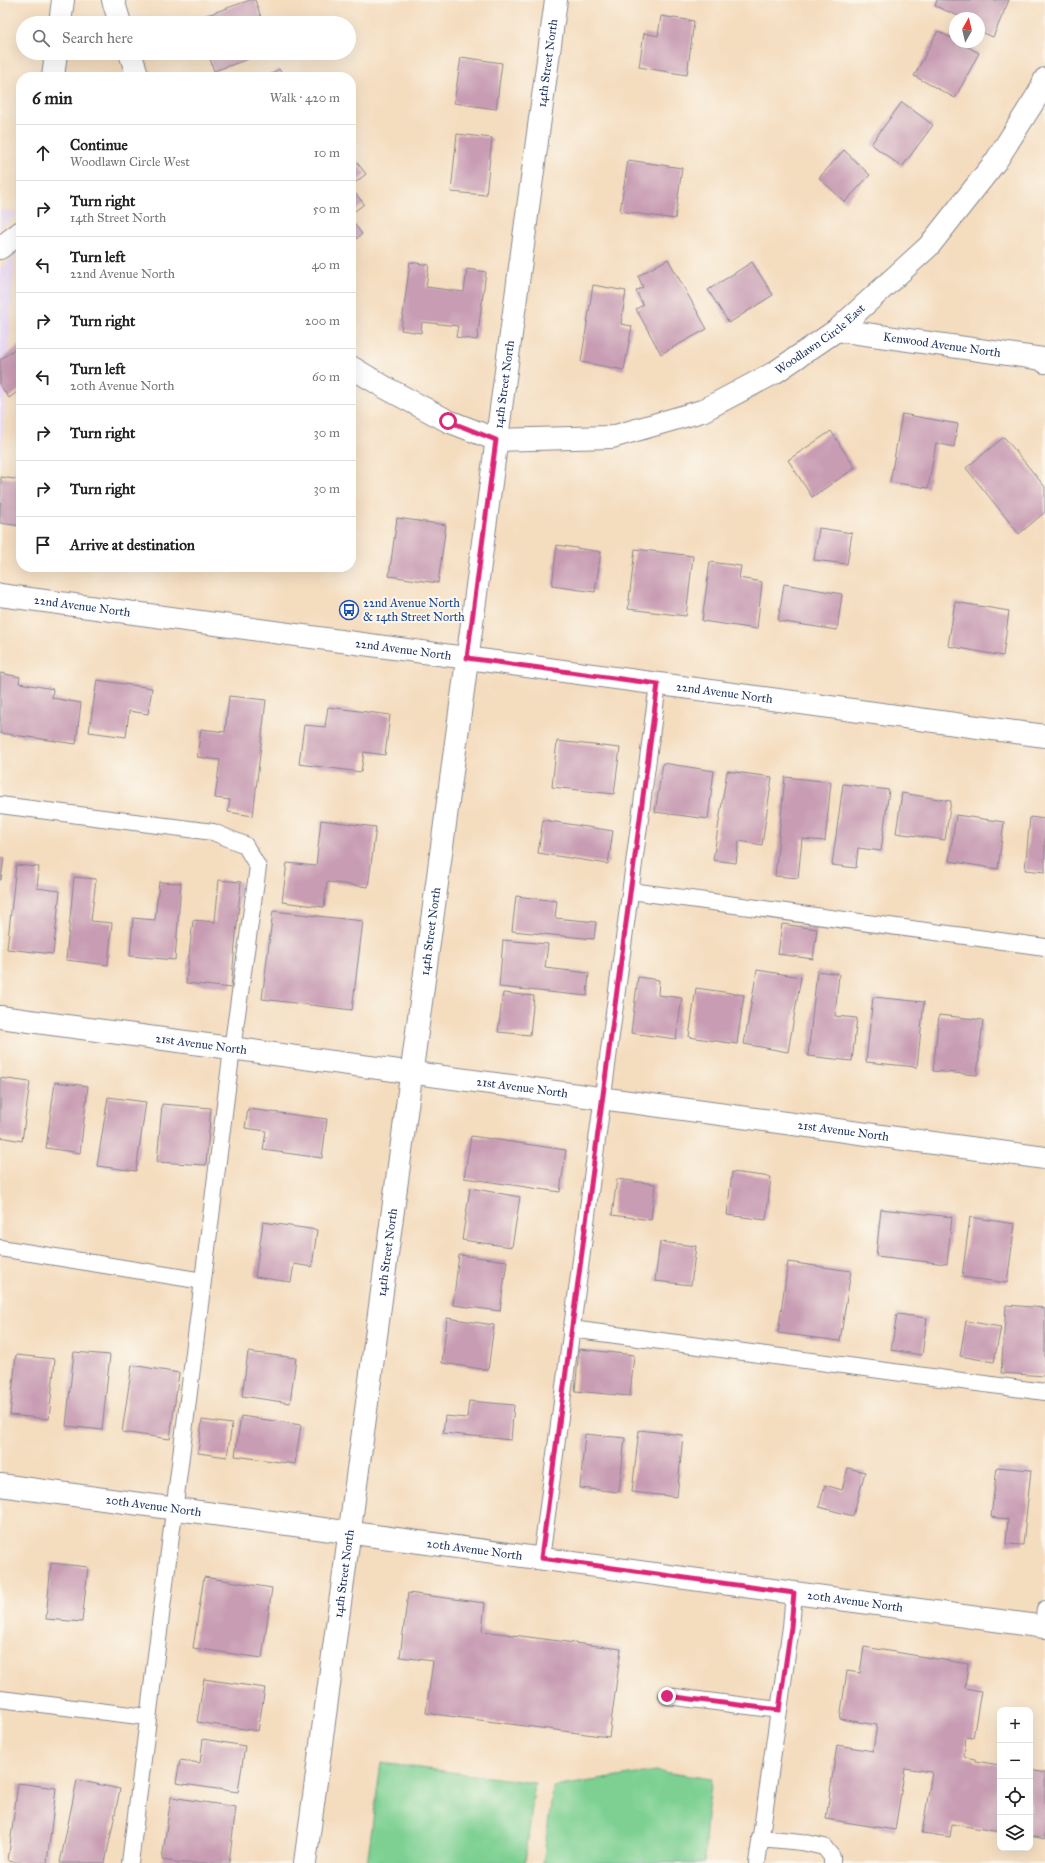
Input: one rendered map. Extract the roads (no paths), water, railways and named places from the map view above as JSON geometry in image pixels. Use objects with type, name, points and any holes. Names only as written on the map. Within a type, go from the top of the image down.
[{"type":"street","points":[[61,16],[63,0]]},
{"type":"street","points":[[113,0],[118,16]]},
{"type":"street","name":"14th Street North","points":[[305,1863],[556,0]]},
{"type":"street","points":[[54,72],[55,60]]},
{"type":"street","points":[[132,60],[136,72]]},
{"type":"street","name":"Woodlawn Circle East","points":[[496,440],[612,437],[702,411],[774,373],[837,330],[929,246],[996,161],[1040,93],[1045,79]]},
{"type":"street","points":[[0,248],[16,236]]},
{"type":"street","name":"Kenwood Avenue North","points":[[837,330],[1044,355]]},
{"type":"street","points":[[356,370],[448,421],[496,440]]},
{"type":"street","name":"22nd Avenue North","points":[[0,595],[1045,736]]},
{"type":"street","name":"21st Avenue North","points":[[0,1017],[1045,1158]]},
{"type":"street","name":"20th Avenue North","points":[[0,1486],[794,1593],[1044,1621]]},
{"type":"lane","points":[[541,1558],[658,684]]},
{"type":"lane","points":[[0,805],[213,832],[244,845],[258,867],[232,1049],[173,1509],[130,1863]]},
{"type":"lane","points":[[631,891],[1045,947]]},
{"type":"lane","points":[[0,1248],[203,1281]]},
{"type":"lane","points":[[571,1329],[1045,1392]]},
{"type":"lane","points":[[757,1863],[791,1627],[794,1593]]},
{"type":"lane","points":[[667,1696],[779,1710]]},
{"type":"lane","points":[[0,1699],[148,1717]]},
{"type":"lane","points":[[760,1838],[802,1842],[824,1847],[832,1856],[832,1863]]},
{"type":"place","name":"22nd Avenue North & 14th Street North","points":[[349,610]]}]
